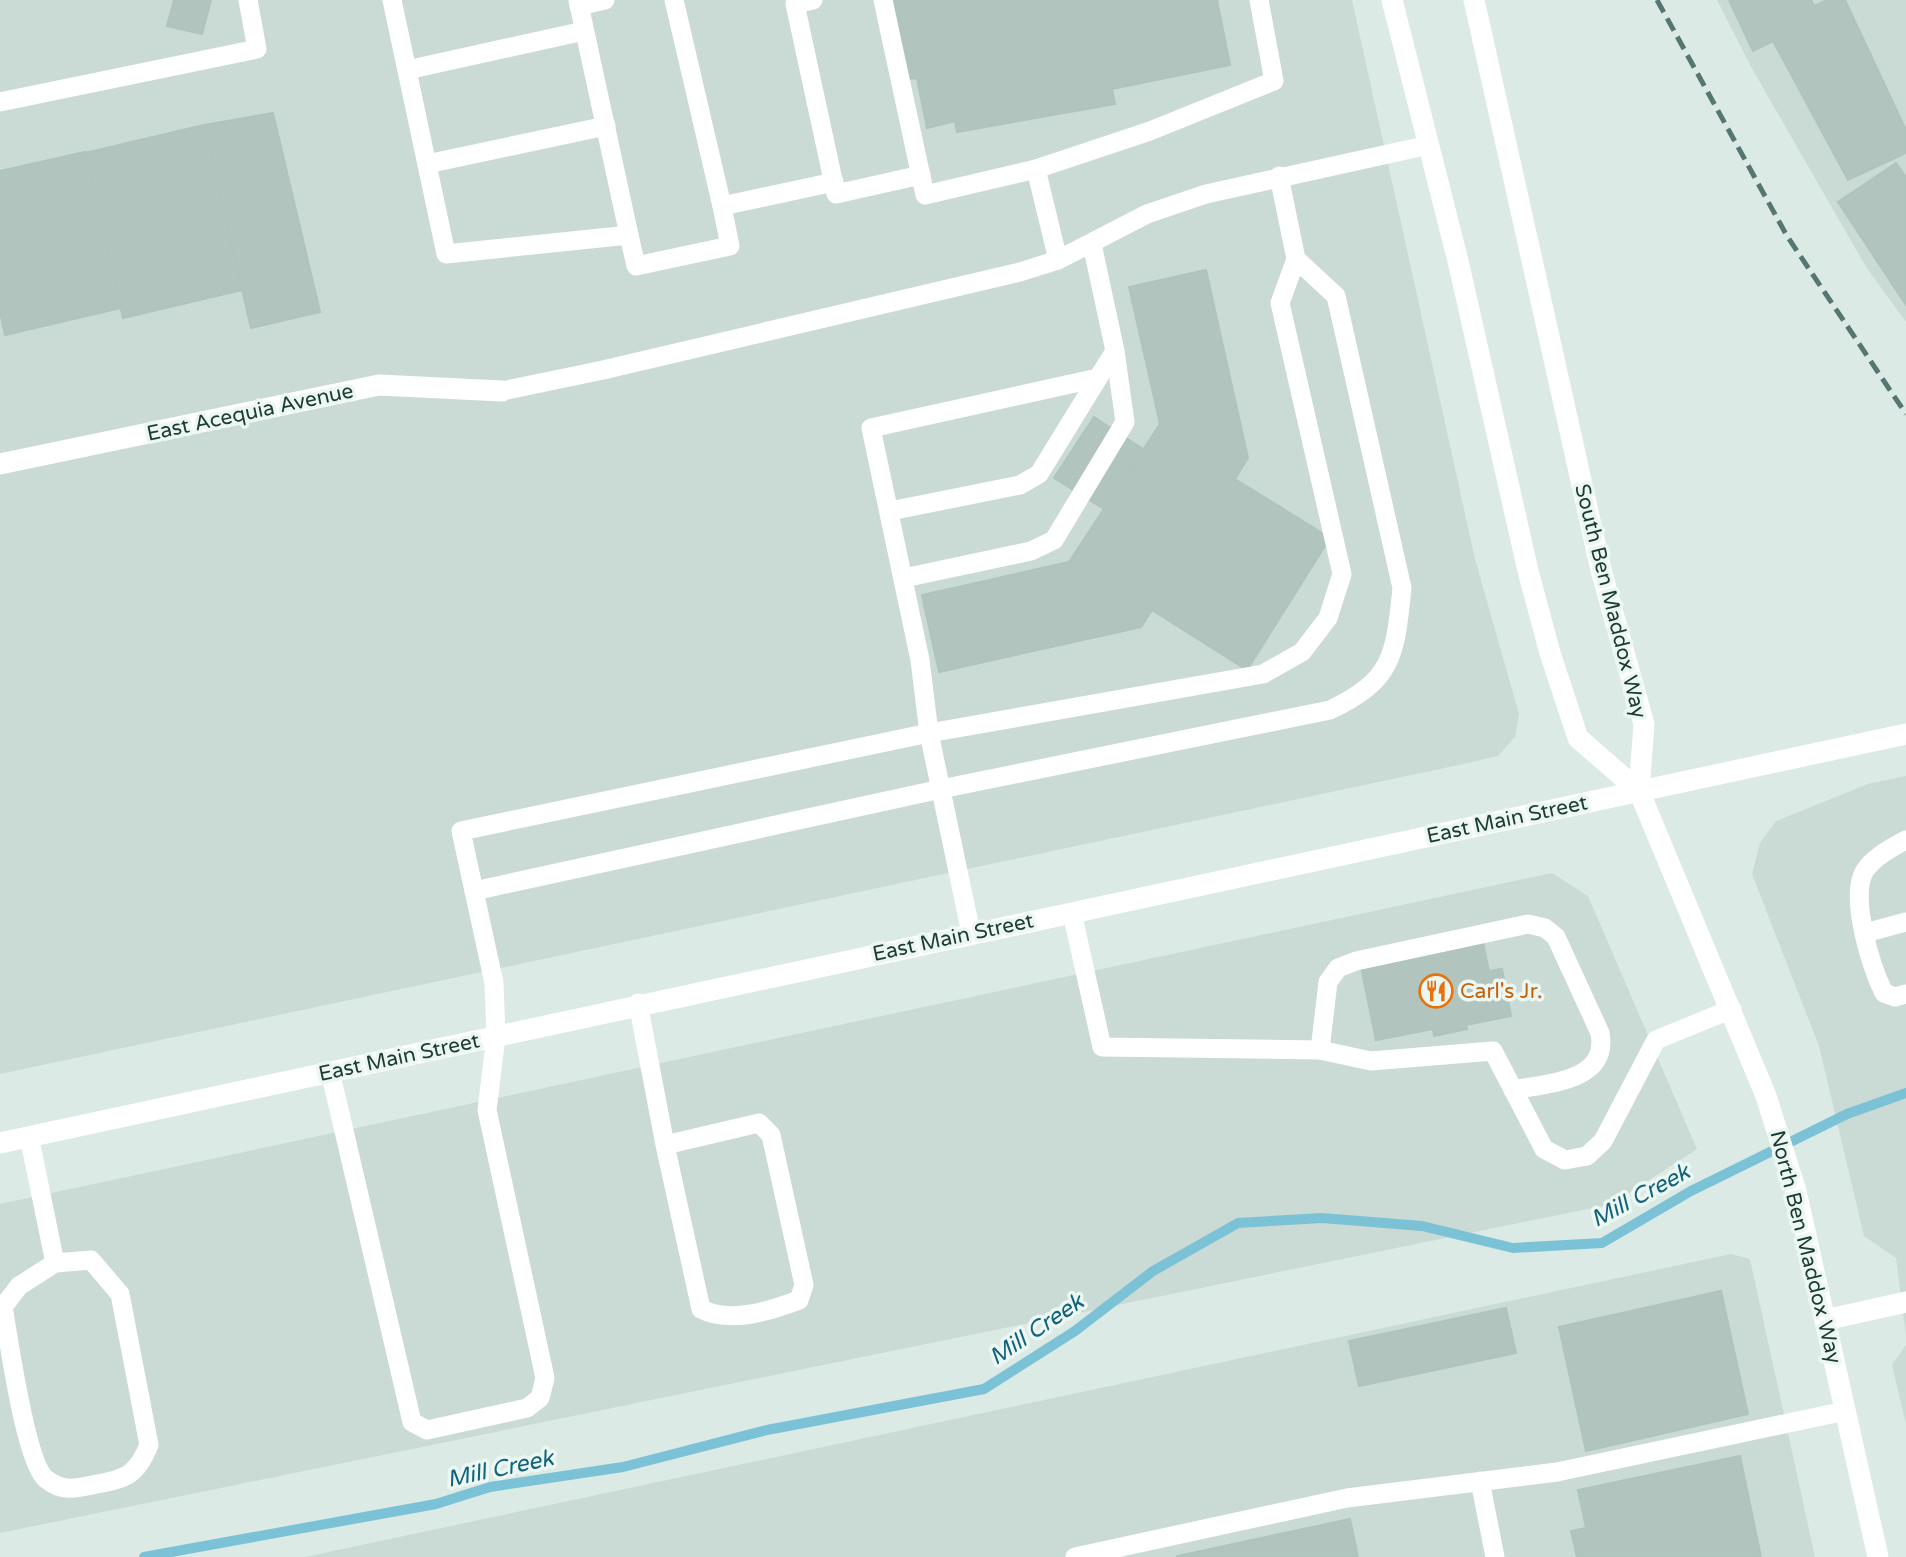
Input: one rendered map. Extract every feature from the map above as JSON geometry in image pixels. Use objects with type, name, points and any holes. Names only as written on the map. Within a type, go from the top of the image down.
[{"type":"street","points":[[1392,0],[1550,653],[1578,738],[1639,791]]},
{"type":"street","name":"South Ben Maddox Way","points":[[1474,0],[1598,556],[1644,724],[1639,791]]},
{"type":"street","name":"East Acequia Avenue","points":[[0,464],[379,385],[502,391]]},
{"type":"street","name":"East Main Street","points":[[0,1143],[638,1003],[1906,734]]},
{"type":"street","name":"North Ben Maddox Way","points":[[1639,791],[1766,1096],[1790,1175],[1878,1557]]},
{"type":"street","points":[[1825,1320],[1906,1302]]},
{"type":"lane","points":[[0,102],[257,49],[248,0]]},
{"type":"lane","points":[[392,0],[446,254],[629,235]]},
{"type":"lane","points":[[605,0],[578,3],[636,266],[730,246],[674,0]]},
{"type":"lane","points":[[813,0],[795,4],[836,194],[921,175]]},
{"type":"lane","points":[[883,0],[925,195],[1036,169],[1150,131],[1274,81],[1259,0]]},
{"type":"lane","points":[[407,70],[584,31]]},
{"type":"lane","points":[[427,164],[606,126]]},
{"type":"lane","points":[[502,391],[603,370],[1020,272],[1058,260],[1147,214],[1206,194],[1429,145]]},
{"type":"lane","points":[[1036,169],[1058,260]]},
{"type":"lane","points":[[330,1071],[412,1422],[427,1430],[527,1408],[540,1398],[545,1378],[487,1110],[496,1036],[494,983],[461,831],[929,733],[1263,674],[1303,652],[1328,618],[1342,574],[1280,303],[1296,259],[1279,176]]},
{"type":"lane","points":[[722,206],[834,182]]},
{"type":"lane","points":[[904,578],[1031,551],[1054,540],[1125,422],[1115,352],[1092,244]]},
{"type":"lane","points":[[474,891],[941,789],[1330,710],[1359,696],[1384,673],[1397,638],[1402,588],[1336,296],[1296,259]]},
{"type":"lane","points":[[890,511],[1020,485],[1039,474],[1115,352]]},
{"type":"lane","points":[[971,933],[929,733],[920,660],[904,578],[871,428],[1098,378]]},
{"type":"lane","points":[[1906,839],[1887,850],[1863,874],[1859,912],[1884,993],[1895,997],[1906,994]]},
{"type":"lane","points":[[1072,913],[1102,1047],[1320,1051],[1371,1061],[1493,1051],[1544,1149],[1565,1160],[1587,1156],[1603,1141],[1656,1040],[1732,1009]]},
{"type":"lane","points":[[1865,933],[1906,922]]},
{"type":"lane","points":[[1320,1051],[1328,982],[1338,968],[1356,961],[1515,927],[1536,926],[1545,928],[1556,937],[1600,1033],[1603,1047],[1592,1066],[1580,1076],[1513,1090]]},
{"type":"lane","points":[[638,1003],[665,1145],[701,1309],[715,1316],[728,1317],[780,1307],[799,1300],[804,1285],[771,1135],[759,1124],[665,1145]]},
{"type":"lane","points":[[29,1136],[55,1262]]},
{"type":"lane","points":[[91,1260],[120,1294],[149,1445],[141,1464],[124,1479],[67,1490],[45,1479],[31,1452],[3,1307],[19,1286],[55,1262],[91,1260]]},
{"type":"lane","points":[[1074,1557],[1347,1498],[1557,1472],[1845,1411]]},
{"type":"lane","points":[[1480,1481],[1495,1557]]},
{"type":"shaded area","points":[[0,0],[1352,0],[1475,559],[1519,714],[1515,737],[1498,756],[1468,763],[0,1074]]},
{"type":"shaded area","points":[[1717,0],[1906,0],[1906,322],[1866,267],[1750,65]]},
{"type":"shaded area","points":[[1906,776],[1906,1336],[1896,1258],[1864,1236],[1819,1046],[1752,874],[1760,843],[1776,821],[1868,784]]},
{"type":"shaded area","points":[[1552,873],[1588,896],[1697,1149],[1612,1204],[0,1533],[0,1204]]},
{"type":"shaded area","points":[[1731,1254],[1750,1259],[1815,1557],[305,1557]]},
{"type":"shaded area","points":[[1906,1345],[1906,1424],[1892,1365]]},
{"type":"building","points":[[174,0],[211,0],[202,34],[167,26]]},
{"type":"building","points":[[894,0],[1217,0],[1230,65],[1112,89],[1115,104],[957,132],[955,121],[927,128],[917,78],[909,79]]},
{"type":"building","points":[[1729,0],[1811,0],[1814,6],[1827,0],[1845,0],[1906,130],[1906,153],[1848,180],[1773,41],[1753,51]]},
{"type":"building","points":[[273,113],[320,312],[251,328],[204,125]]},
{"type":"building","points":[[204,125],[242,290],[123,318],[85,153]]},
{"type":"building","points":[[85,152],[121,308],[5,335],[0,312],[0,171]]},
{"type":"building","points":[[1896,163],[1906,177],[1906,305],[1838,202]]},
{"type":"building","points":[[1206,270],[1248,458],[1235,479],[1330,538],[1247,670],[1152,610],[1141,627],[939,672],[922,595],[1069,562],[1160,424],[1129,287]]},
{"type":"building","points":[[1094,417],[1143,449],[1104,509],[1054,478]]},
{"type":"building","name":"Carl's Jr.","points":[[1483,943],[1489,971],[1502,969],[1511,1016],[1466,1025],[1467,1029],[1434,1036],[1433,1029],[1376,1040],[1361,967]]},
{"type":"building","points":[[1721,1291],[1748,1414],[1586,1451],[1559,1327]]},
{"type":"building","points":[[1506,1308],[1516,1353],[1359,1386],[1349,1341]]},
{"type":"building","points":[[1740,1456],[1761,1557],[1577,1557],[1571,1531],[1586,1528],[1578,1490]]},
{"type":"building","points":[[1350,1519],[1358,1557],[1177,1557],[1177,1556]]},
{"type":"waterway","name":"Mill Creek","points":[[144,1557],[436,1504],[490,1487],[623,1467],[767,1430],[984,1389],[1075,1331],[1153,1271],[1238,1223],[1322,1218],[1422,1226],[1513,1248],[1602,1243],[1691,1191],[1847,1114],[1906,1093]]},
{"type":"railway","points":[[1657,0],[1787,236],[1906,414]]},
{"type":"place","name":"Carl's Jr.","points":[[1436,991]]}]
